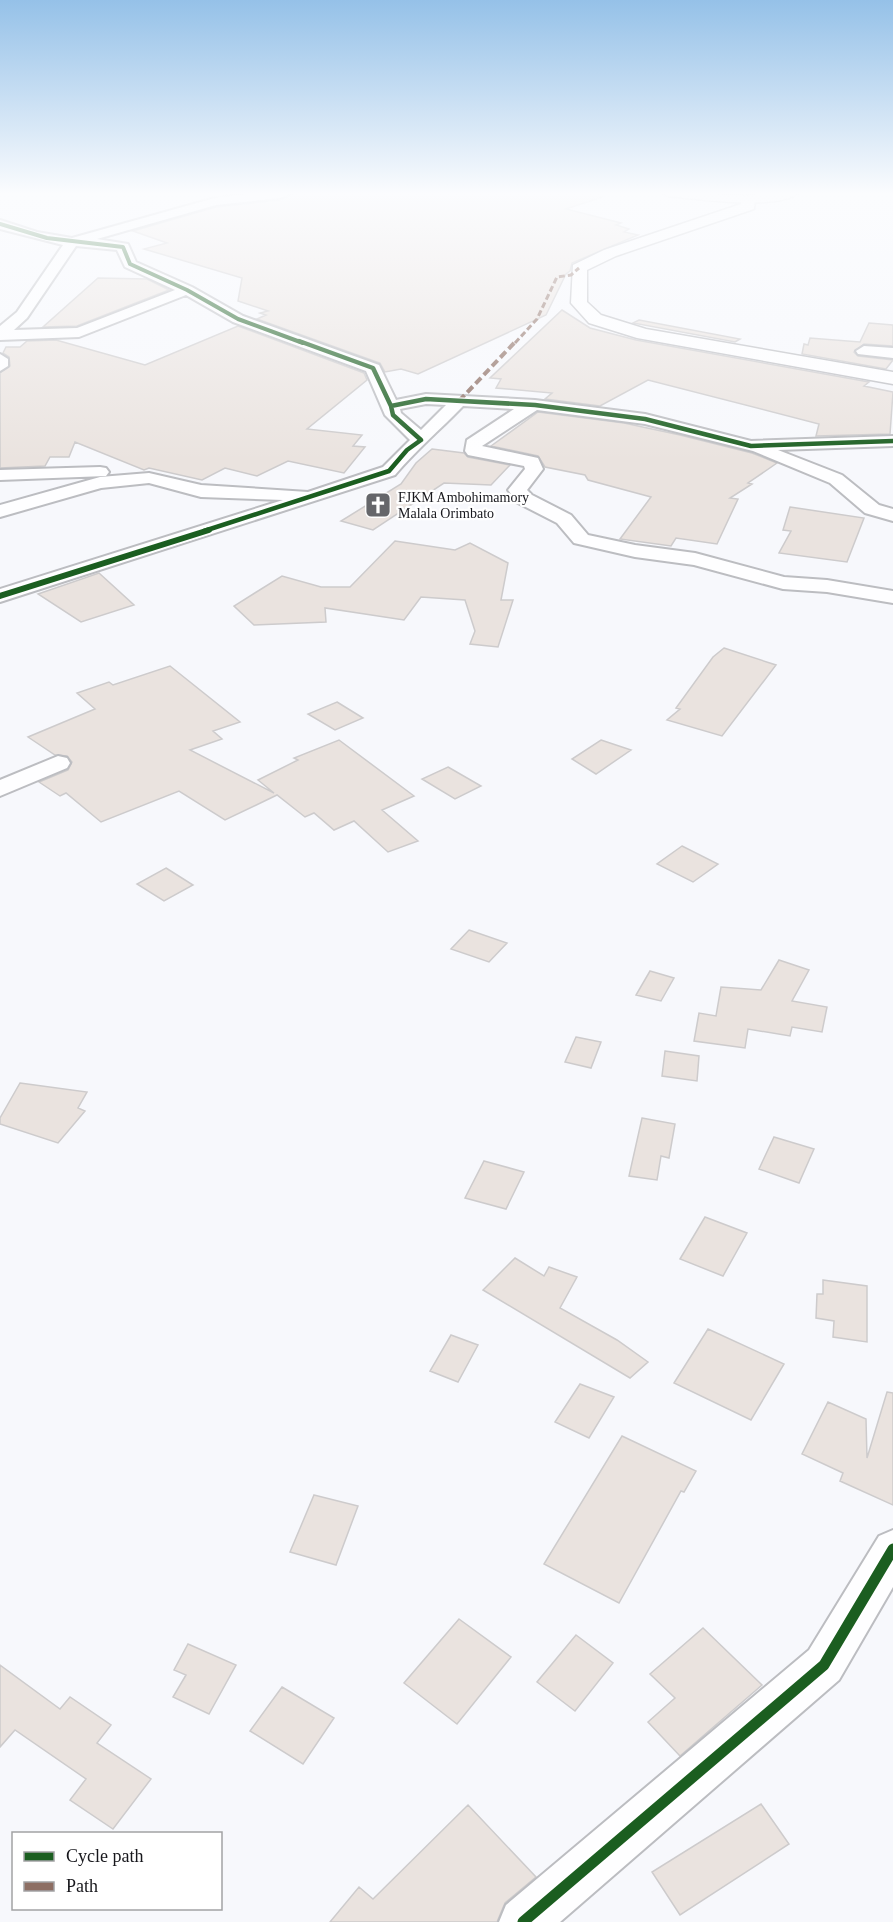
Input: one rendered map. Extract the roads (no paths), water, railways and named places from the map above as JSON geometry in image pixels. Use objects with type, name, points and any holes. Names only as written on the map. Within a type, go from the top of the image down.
[{"type":"street","points":[[0,335],[22,315],[45,282]]},
{"type":"street","points":[[169,282],[238,319],[373,368],[393,414],[421,440]]},
{"type":"street","points":[[579,282],[579,303],[595,318],[643,334],[893,378]]},
{"type":"street","points":[[0,335],[79,332],[187,290]]},
{"type":"street","points":[[864,351],[893,353]]},
{"type":"street","points":[[0,359],[0,366]]},
{"type":"street","points":[[391,406],[426,399],[535,405],[645,419],[751,446],[836,479],[872,509],[893,514]]},
{"type":"street","points":[[0,596],[318,496],[389,471],[407,450],[421,440],[459,401]]},
{"type":"street","points":[[535,405],[510,417],[486,434],[473,444],[474,451],[532,462],[534,469],[517,490],[525,499],[564,519],[581,539],[635,551],[695,559],[783,583],[827,586],[893,597]]},
{"type":"street","points":[[751,446],[893,441]]},
{"type":"street","points":[[0,475],[114,472],[201,490],[318,496]]},
{"type":"street","points":[[0,511],[100,483],[149,478]]},
{"type":"street","points":[[0,789],[58,763]]},
{"type":"street","points":[[523,1922],[824,1665],[893,1549]]},
{"type":"place","name":"FJKM Ambohimamory Malala Orimbato","points":[[378,505]]}]
